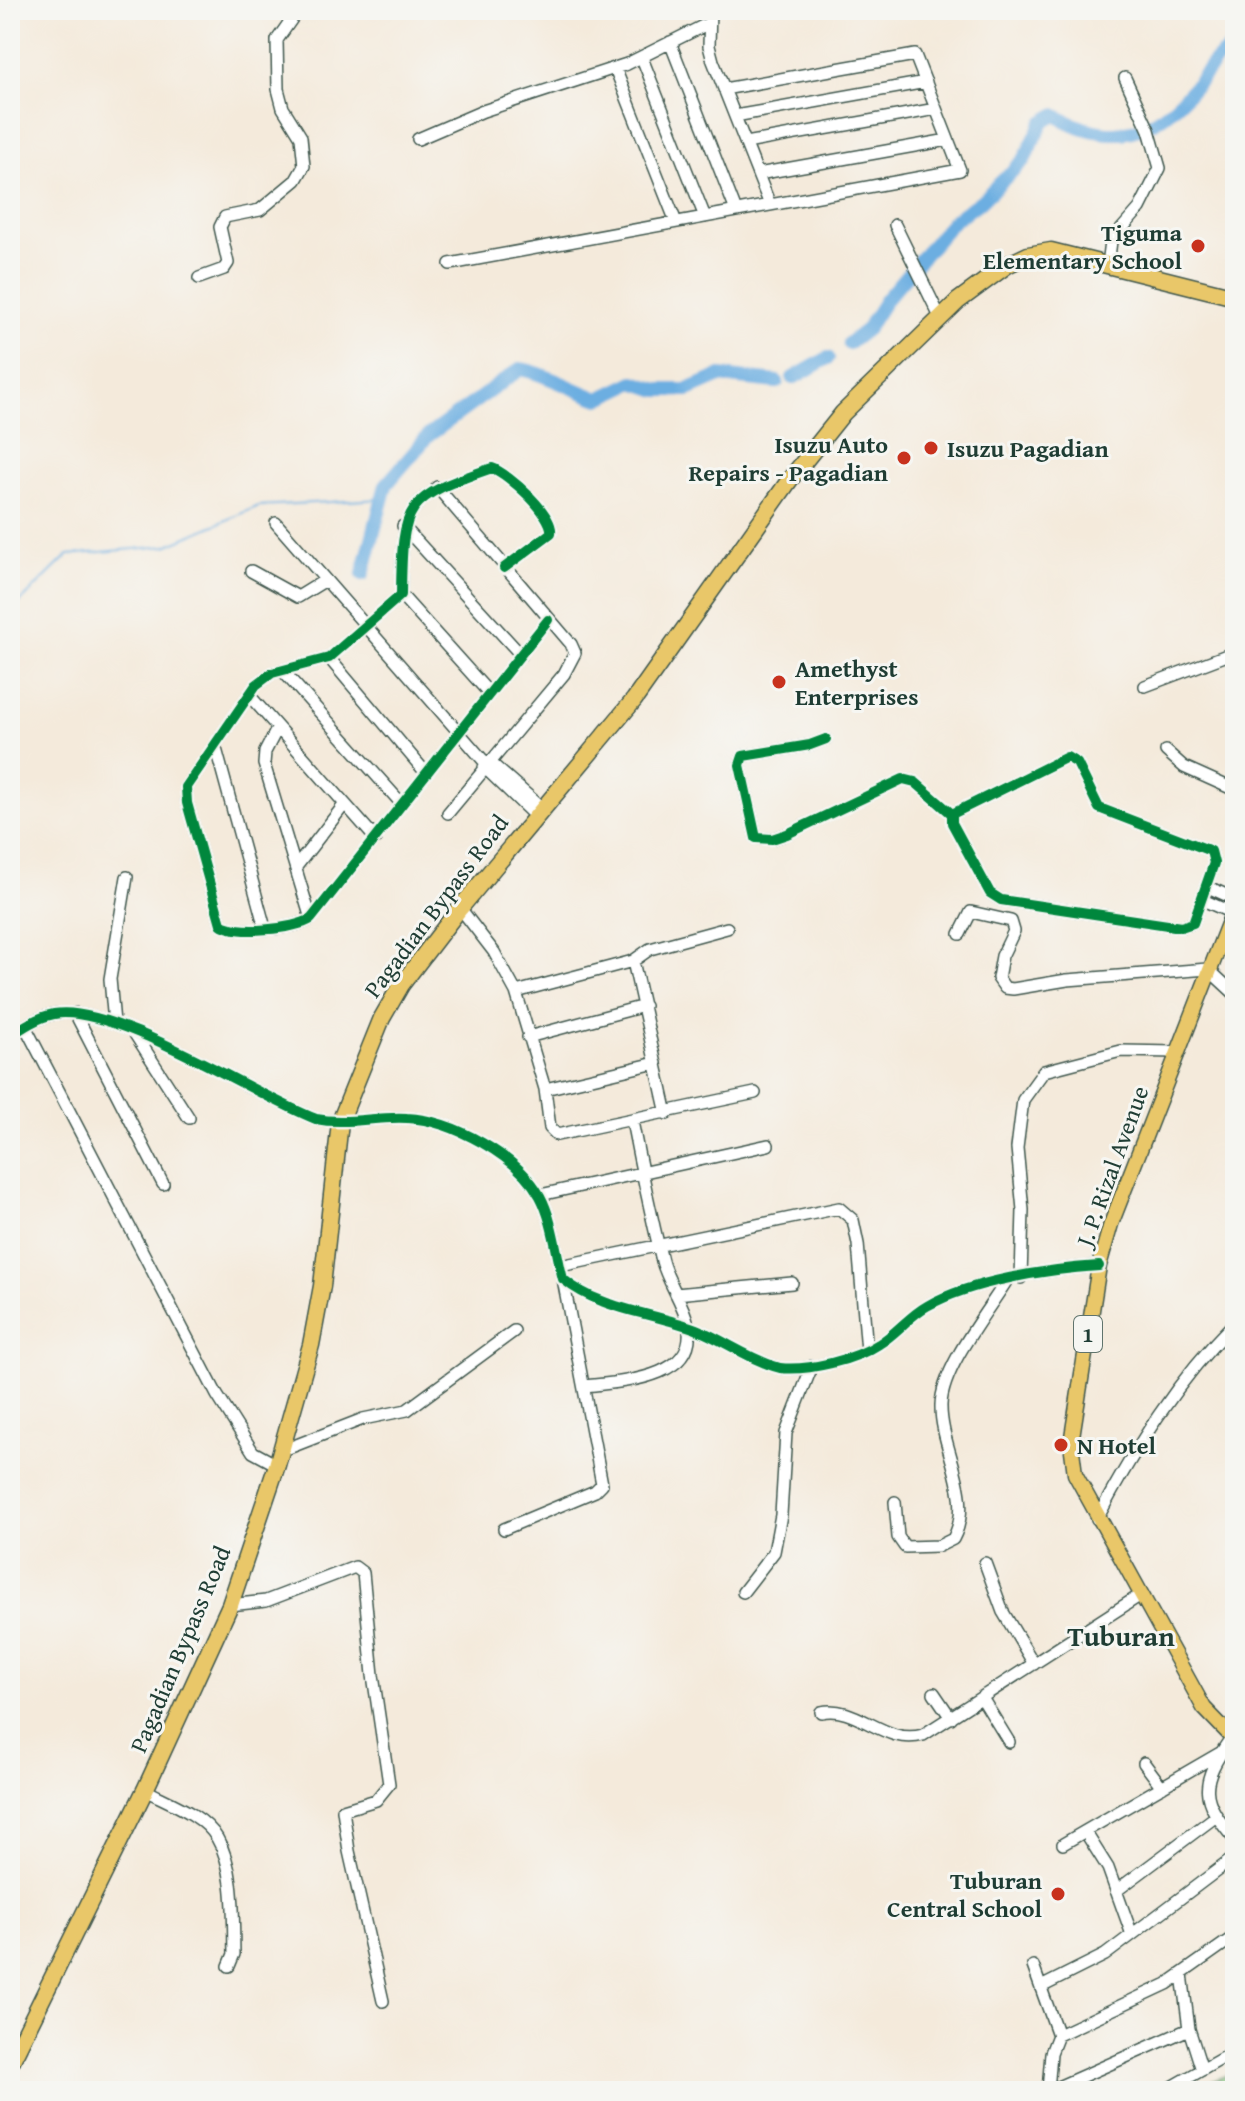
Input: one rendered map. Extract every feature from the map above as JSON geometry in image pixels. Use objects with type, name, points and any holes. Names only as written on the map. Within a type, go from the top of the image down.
[{"type":"highway","name":"Pagadian Bypass Road","points":[[10,2064],[145,1790],[230,1605],[279,1458],[311,1345],[322,1286],[340,1122],[382,1018],[401,985],[460,908],[670,653],[823,437],[862,392],[940,317],[1007,265],[1028,255],[1051,251],[1235,297]]},
{"type":"main road","name":"J. P. Rizal Avenue","points":[[1233,1739],[1204,1708],[1139,1596],[1075,1474],[1071,1443],[1099,1266],[1111,1224],[1234,907]]},
{"type":"street","points":[[199,278],[224,269],[228,263],[220,227],[225,217],[260,210],[296,180],[304,166],[301,137],[283,108],[278,89],[277,40],[298,10]]},
{"type":"street","points":[[710,10],[709,46],[770,205]]},
{"type":"street","points":[[418,139],[483,111],[642,58],[709,23]]},
{"type":"street","points":[[670,42],[736,211]]},
{"type":"street","points":[[450,264],[960,170],[915,55],[724,89]]},
{"type":"street","points":[[642,58],[705,217]]},
{"type":"street","points":[[615,68],[676,222]]},
{"type":"street","points":[[1108,265],[1111,241],[1140,208],[1160,168],[1146,124],[1125,78]]},
{"type":"street","points":[[735,116],[926,82]]},
{"type":"street","points":[[746,143],[936,109]]},
{"type":"street","points":[[758,174],[948,140]]},
{"type":"street","points":[[895,225],[940,317]]},
{"type":"street","points":[[489,693],[401,595],[403,526],[419,501],[437,487],[492,468],[510,478],[549,520],[551,533],[504,568]]},
{"type":"street","points":[[437,487],[571,644],[575,653],[572,661],[448,813]]},
{"type":"street","points":[[276,523],[487,765],[539,812]]},
{"type":"street","points":[[403,526],[521,655]]},
{"type":"street","points":[[251,571],[298,597],[324,581]]},
{"type":"street","points":[[401,595],[329,658],[264,678],[190,779],[186,795],[216,916],[221,924],[233,931],[296,926],[311,919],[548,620]]},
{"type":"street","points":[[1145,686],[1235,652]]},
{"type":"street","points":[[329,658],[426,773]]},
{"type":"street","points":[[282,670],[402,804]]},
{"type":"street","points":[[249,695],[376,839]]},
{"type":"street","points":[[277,729],[265,752],[264,764],[311,919]]},
{"type":"street","points":[[826,739],[810,745],[743,756],[740,765],[756,838],[772,839],[787,834],[903,779],[915,782],[952,814]]},
{"type":"street","points":[[215,745],[265,928]]},
{"type":"street","points":[[1166,751],[1184,767],[1235,790]]},
{"type":"street","points":[[1067,757],[1077,763],[1099,808],[1211,851],[1214,863],[1208,887],[1193,923],[1181,927],[1001,900],[990,893],[952,823],[952,814],[956,809],[1067,757]]},
{"type":"street","points":[[296,867],[344,805]]},
{"type":"street","points":[[114,1023],[110,979],[127,877]]},
{"type":"street","points":[[1208,887],[1234,907]]},
{"type":"street","points":[[1203,900],[1234,907]]},
{"type":"street","points":[[460,908],[494,952],[516,992],[545,1089],[550,1128],[557,1135],[755,1093]]},
{"type":"street","points":[[960,934],[971,912],[1011,921],[1014,931],[1002,956],[998,978],[1005,988],[1208,969],[1235,994]]},
{"type":"street","points":[[516,992],[633,961],[650,949],[727,928]]},
{"type":"street","points":[[633,961],[667,1114]]},
{"type":"street","points":[[528,1037],[644,1006]]},
{"type":"street","points":[[75,1013],[163,1184]]},
{"type":"street","points":[[10,1036],[54,1014],[75,1013],[132,1030],[303,1114],[340,1122],[406,1117],[450,1126],[497,1152],[540,1195],[563,1279],[602,1484],[595,1491],[504,1529]]},
{"type":"street","points":[[25,1026],[217,1395],[253,1452],[279,1458],[363,1419],[407,1410],[514,1331]]},
{"type":"street","points":[[132,1030],[189,1118]]},
{"type":"street","points":[[1021,1278],[1023,1210],[1017,1148],[1023,1100],[1044,1071],[1121,1051],[1176,1052]]},
{"type":"street","points":[[545,1089],[656,1063]]},
{"type":"street","points":[[585,1386],[634,1381],[667,1369],[686,1346],[688,1326],[659,1244],[632,1121]]},
{"type":"street","points":[[540,1195],[642,1176],[768,1145]]},
{"type":"street","points":[[560,1266],[839,1208],[853,1220],[858,1244],[867,1351]]},
{"type":"street","points":[[563,1279],[589,1296],[688,1326],[766,1364],[794,1370],[867,1351],[927,1306],[1007,1280],[1099,1266]]},
{"type":"street","points":[[895,1502],[898,1537],[905,1547],[939,1546],[953,1539],[960,1512],[952,1454],[943,1422],[943,1389],[1007,1280]]},
{"type":"street","points":[[676,1294],[792,1283]]},
{"type":"street","points":[[1097,1519],[1154,1420],[1181,1383],[1235,1322]]},
{"type":"street","points":[[743,1592],[774,1552],[781,1515],[786,1433],[812,1366]]},
{"type":"street","points":[[985,1563],[1003,1612],[1034,1664]]},
{"type":"street","points":[[230,1605],[266,1601],[355,1567],[363,1573],[389,1784],[376,1800],[343,1810],[349,1851],[383,2001]]},
{"type":"street","points":[[821,1712],[843,1710],[873,1727],[917,1737],[1139,1596]]},
{"type":"street","points":[[934,1693],[951,1718]]},
{"type":"street","points":[[982,1698],[1009,1742]]},
{"type":"street","points":[[1063,1844],[1220,1753],[1233,1739]]},
{"type":"street","points":[[1220,1753],[1205,1788],[1215,1817],[1235,1840]]},
{"type":"street","points":[[1144,1763],[1162,1787]]},
{"type":"street","points":[[145,1790],[189,1814],[217,1838],[229,1872],[234,1952],[229,1966]]},
{"type":"street","points":[[1116,1891],[1215,1817]]},
{"type":"street","points":[[1086,1833],[1102,1857],[1131,1932]]},
{"type":"street","points":[[1043,1986],[1105,1955],[1131,1932],[1235,1857]]},
{"type":"street","points":[[1058,2035],[1182,1974],[1235,1936]]},
{"type":"street","points":[[1033,1966],[1043,1986],[1058,2035],[1051,2053],[1049,2091],[1189,2029]]},
{"type":"street","points":[[1182,1974],[1189,2029],[1202,2070]]},
{"type":"street","points":[[1165,2091],[1235,2051]]},
{"type":"green space","points":[[1235,2072],[1235,2091],[1188,2091]]},
{"type":"waterway","points":[[849,343],[867,329],[886,299],[954,220],[981,201],[1024,160],[1043,122],[1055,115],[1095,131],[1114,133],[1148,125],[1180,102],[1217,59],[1235,46]]},
{"type":"waterway","points":[[793,378],[828,358]]},
{"type":"waterway","points":[[363,574],[386,485],[429,435],[520,369],[599,399],[634,382],[658,390],[688,390],[720,376],[777,382]]},
{"type":"waterway","points":[[10,612],[68,555],[166,546],[259,506],[382,499]]},
{"type":"cycle path","points":[[504,568],[551,533],[545,516],[529,496],[492,468],[441,487],[414,508],[403,540],[401,595],[329,658],[272,673],[256,685],[186,787],[187,803],[221,924],[239,929],[265,929],[292,926],[311,919],[548,620]]},
{"type":"cycle path","points":[[826,739],[810,745],[743,756],[740,765],[756,838],[772,839],[787,834],[903,779],[915,782],[952,814],[952,823],[990,893],[1001,900],[1181,927],[1193,923],[1214,863],[1211,851],[1099,808],[1077,763],[1067,757],[952,814]]},
{"type":"cycle path","points":[[10,1036],[48,1015],[80,1014],[146,1036],[316,1119],[407,1118],[444,1125],[463,1133],[500,1154],[530,1181],[544,1205],[563,1279],[593,1298],[696,1329],[780,1368],[817,1366],[869,1350],[927,1306],[965,1290],[1034,1273],[1099,1266]]},
{"type":"place","name":"Tiguma Elementary School","points":[[1198,246]]},
{"type":"place","name":"Isuzu Pagadian","points":[[931,448]]},
{"type":"place","name":"Isuzu Auto Repairs - Pagadian","points":[[904,458]]},
{"type":"place","name":"Amethyst Enterprises","points":[[779,682]]},
{"type":"place","name":"N Hotel","points":[[1061,1445]]},
{"type":"place","name":"Tuburan Central School","points":[[1058,1894]]},
{"type":"district","name":"Tuburan","points":[[1121,1635]]}]
